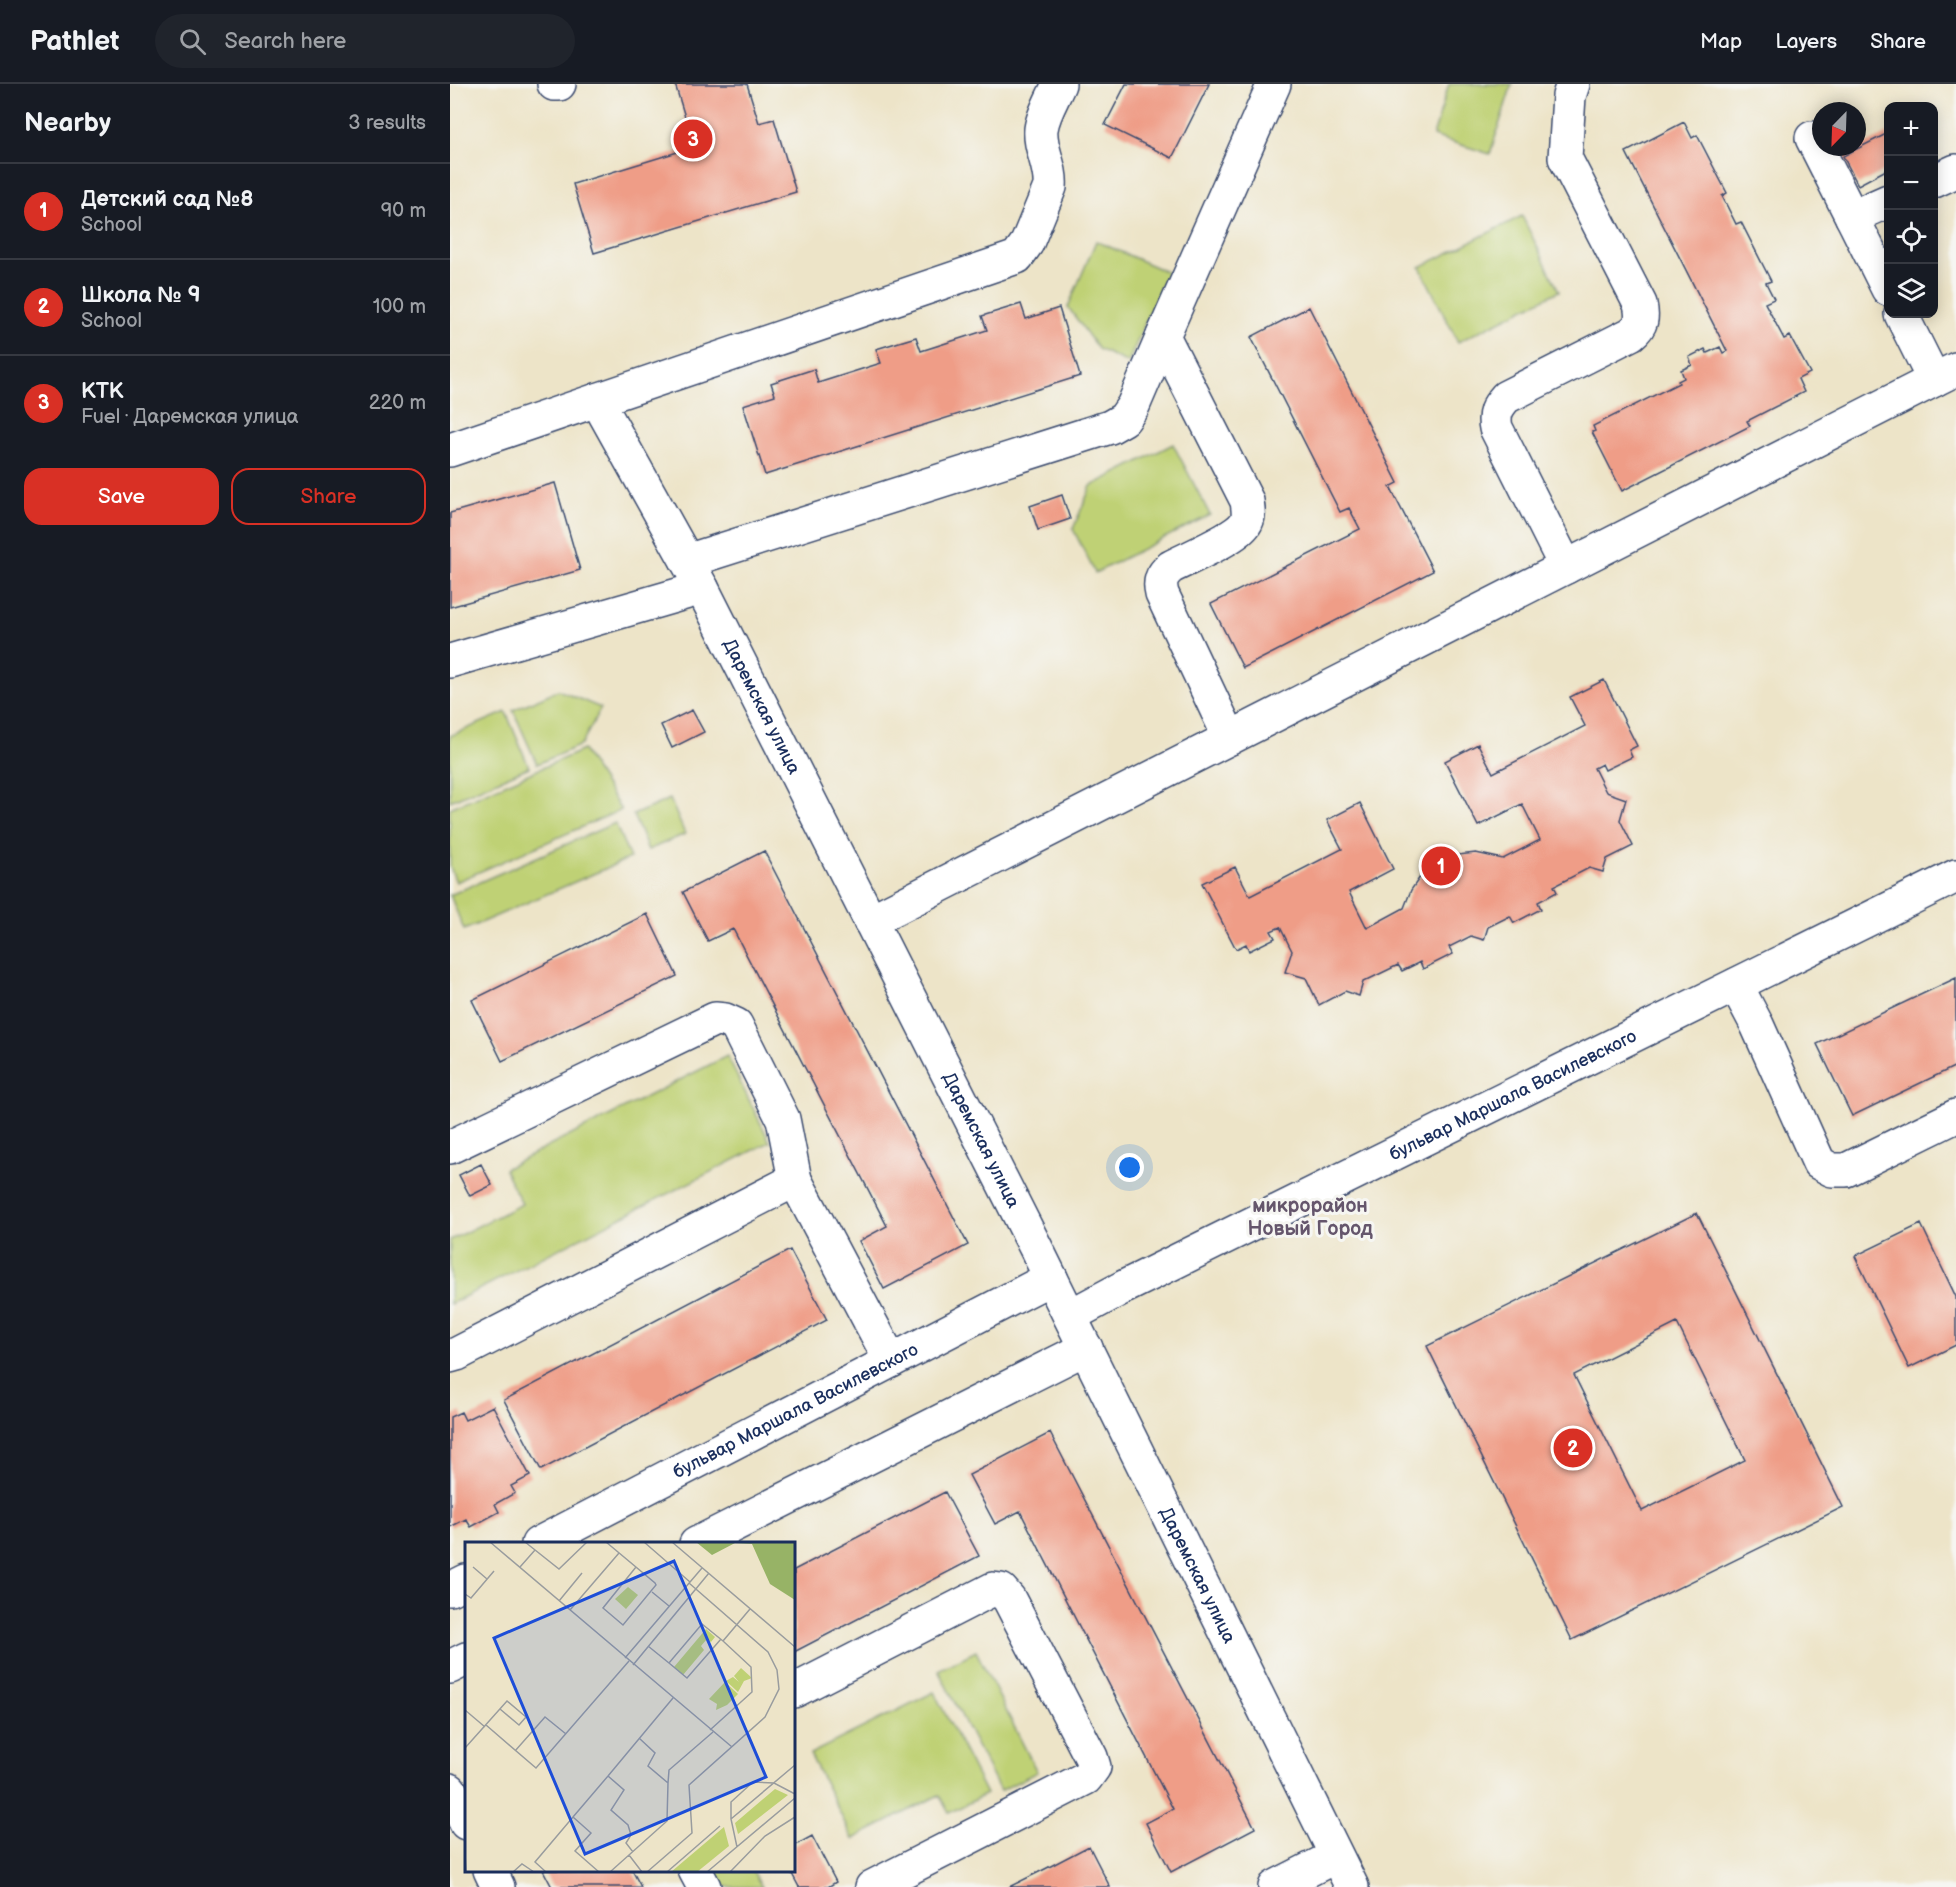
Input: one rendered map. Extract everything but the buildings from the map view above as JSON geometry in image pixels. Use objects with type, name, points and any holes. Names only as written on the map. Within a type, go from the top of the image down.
[{"type":"street","points":[[554,84],[559,84]]},
{"type":"street","points":[[450,450],[1017,257],[1027,243],[1050,187],[1051,177],[1041,132],[1049,105],[1059,84]]},
{"type":"street","points":[[450,661],[1110,427],[1124,419],[1133,406],[1274,84]]},
{"type":"street","points":[[1566,567],[1496,428],[1494,416],[1498,406],[1506,397],[1631,334],[1639,327],[1643,316],[1640,304],[1565,158],[1569,96],[1573,84]]},
{"type":"street","points":[[1821,156],[1884,281]]},
{"type":"street","points":[[1938,179],[1956,171]]},
{"type":"street","points":[[1852,217],[1884,203]]},
{"type":"street","points":[[870,921],[1945,375],[1904,318]]},
{"type":"street","points":[[1163,336],[1247,501],[1249,513],[1246,523],[1237,533],[1171,567],[1164,573],[1159,585],[1161,594],[1230,738]]},
{"type":"street","name":"Даремская улица","points":[[597,400],[694,574],[1051,1278],[1352,1887]]},
{"type":"street","name":"бульвар Маршала Василевского","points":[[1070,1316],[1134,1282],[1956,876]]},
{"type":"street","points":[[1736,985],[1819,1163],[1832,1170],[1846,1170],[1956,1116]]},
{"type":"street","points":[[450,1148],[715,1019],[736,1025],[783,1119],[795,1180],[891,1361]]},
{"type":"street","points":[[450,1356],[795,1180]]},
{"type":"street","name":"бульвар Маршала Василевского","points":[[542,1542],[1051,1278]]},
{"type":"street","points":[[700,1542],[1086,1348]]},
{"type":"street","points":[[450,1589],[465,1582]]},
{"type":"street","points":[[795,1690],[993,1589],[1001,1590],[1009,1599],[1091,1757],[1094,1767],[1086,1778],[872,1887]]},
{"type":"street","points":[[450,1667],[465,1660]]},
{"type":"street","points":[[450,1790],[465,1821]]},
{"type":"street","points":[[1275,1887],[1336,1856]]},
{"type":"street","points":[[491,1872],[498,1887]]},
{"type":"street","points":[[696,1872],[704,1887]]},
{"type":"green space","points":[[1449,84],[1512,84],[1490,154],[1433,136]]},
{"type":"green space","points":[[1522,216],[1559,291],[1458,342],[1420,267]]},
{"type":"green space","points":[[1096,241],[1167,272],[1128,363],[1098,349],[1068,307]]},
{"type":"green space","points":[[1173,444],[1210,515],[1095,573],[1073,529],[1091,486]]},
{"type":"green space","points":[[558,690],[601,708],[581,745],[537,764],[513,710]]},
{"type":"green space","points":[[506,712],[529,767],[450,801],[450,736]]},
{"type":"green space","points":[[583,750],[621,810],[456,882],[450,867],[450,808]]},
{"type":"green space","points":[[670,799],[685,834],[648,850],[633,815]]},
{"type":"green space","points":[[615,823],[630,858],[464,930],[450,895]]},
{"type":"green space","points":[[727,1056],[770,1142],[450,1304],[450,1240],[522,1204],[504,1169]]},
{"type":"green space","points":[[976,1651],[1037,1772],[1000,1791],[938,1670]]},
{"type":"green space","points":[[934,1692],[986,1794],[949,1813],[939,1795],[853,1839],[810,1754]]},
{"type":"green space","points":[[708,1872],[754,1872],[762,1887],[716,1887]]},
{"type":"place","name":"КТК","points":[[693,139]]},
{"type":"place","name":"Детский сад №8","points":[[1441,866]]},
{"type":"place","name":"Школа № 9","points":[[1573,1448]]},
{"type":"district","name":"микрорайон Новый Город","points":[[1310,1216]]}]
